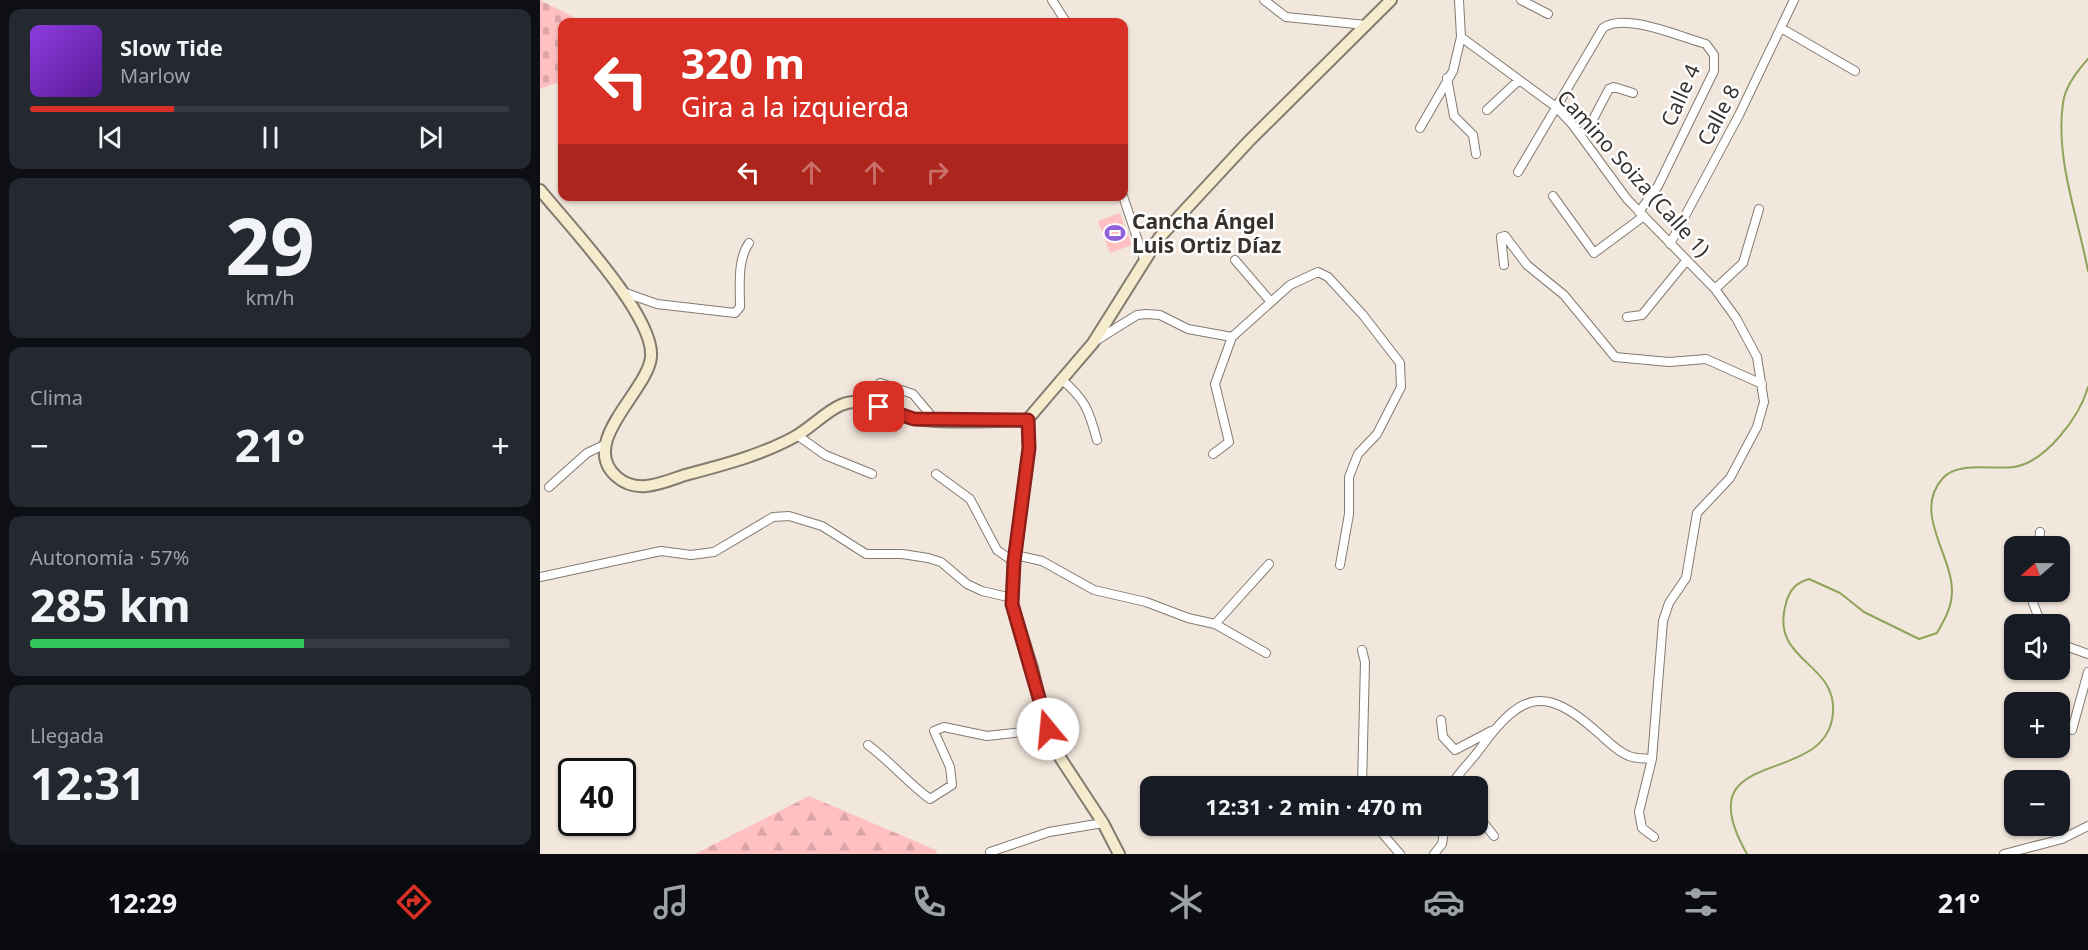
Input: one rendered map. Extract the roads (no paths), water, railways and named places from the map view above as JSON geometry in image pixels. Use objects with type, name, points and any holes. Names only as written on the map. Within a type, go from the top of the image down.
[{"type":"street","points":[[1052,0],[1063,18]]},
{"type":"street","points":[[1264,0],[1286,16],[1366,26]]},
{"type":"street","points":[[1119,854],[1103,823],[1061,759],[1048,729],[1012,598],[1029,448],[1028,420],[1093,343],[1144,259],[1173,222],[1249,141],[1391,0]]},
{"type":"street","points":[[1420,128],[1453,71],[1461,37],[1459,0]]},
{"type":"street","points":[[1521,0],[1548,14]]},
{"type":"street","name":"Calle 8","points":[[1670,244],[1739,116],[1794,0]]},
{"type":"street","name":"Calle 4","points":[[1518,172],[1603,28],[1612,21],[1630,22],[1706,44],[1714,55],[1714,71],[1642,214]]},
{"type":"street","points":[[1781,28],[1855,71]]},
{"type":"street","name":"Camino Soiza (Calle 1)","points":[[1461,37],[1556,107],[1642,214],[1715,289],[1736,318],[1757,357],[1764,402],[1757,427],[1730,478],[1696,513],[1686,578],[1669,603],[1663,621],[1652,759],[1639,812],[1642,828],[1654,837]]},
{"type":"street","points":[[1447,78],[1454,116],[1473,135],[1476,154]]},
{"type":"street","points":[[1487,110],[1519,80]]},
{"type":"street","points":[[1580,134],[1590,125],[1609,89],[1614,87],[1633,93]]},
{"type":"street","points":[[540,189],[623,292],[648,333],[652,355],[647,375],[613,422],[606,444],[607,459],[615,476],[629,485],[646,486],[735,462],[797,435],[841,405],[862,401],[914,419],[1028,420]]},
{"type":"street","points":[[1553,196],[1594,253],[1642,214]]},
{"type":"street","points":[[1125,201],[1144,259]]},
{"type":"street","points":[[1715,289],[1743,263],[1759,209]]},
{"type":"street","points":[[1504,265],[1500,243],[1501,237],[1505,236],[1527,265],[1564,295],[1615,357],[1636,361],[1669,362],[1706,359],[1762,384]]},
{"type":"street","points":[[623,292],[657,304],[735,313],[740,307],[743,251],[748,243]]},
{"type":"street","points":[[1235,260],[1271,302]]},
{"type":"street","points":[[1627,317],[1642,315],[1686,261]]},
{"type":"street","points":[[1214,454],[1229,442],[1215,384],[1232,337],[1290,285],[1318,272],[1328,277],[1363,315],[1400,363],[1401,387],[1377,434],[1358,454],[1349,477],[1349,514],[1340,566]]},
{"type":"street","points":[[1093,343],[1137,315],[1160,315],[1188,329],[1232,337]]},
{"type":"street","points":[[1061,379],[1080,395],[1090,411],[1097,440]]},
{"type":"street","points":[[880,383],[913,394],[934,419]]},
{"type":"street","points":[[797,435],[825,455],[872,474]]},
{"type":"street","points":[[549,487],[587,453],[606,444]]},
{"type":"street","points":[[936,474],[970,499],[997,550],[1015,559],[1042,561],[1094,590],[1146,602],[1188,618],[1215,624],[1266,653]]},
{"type":"street","points":[[540,577],[661,551],[691,555],[714,552],[773,517],[789,516],[822,526],[866,554],[902,554],[941,562],[968,584],[982,591],[1012,598]]},
{"type":"street","points":[[2040,532],[2040,536]]},
{"type":"street","points":[[1215,624],[1269,564]]},
{"type":"street","points":[[2070,648],[2088,654]]},
{"type":"street","points":[[1362,650],[1365,662],[1362,776]]},
{"type":"street","points":[[2072,730],[2088,672]]},
{"type":"street","points":[[1441,720],[1443,737],[1455,750],[1492,731],[1521,707],[1536,699],[1553,702],[1575,712],[1620,752],[1631,758],[1652,759]]},
{"type":"street","points":[[868,745],[891,762],[911,785],[930,799],[952,785],[950,767],[934,731],[944,727],[987,736],[1048,729]]},
{"type":"street","points":[[1457,776],[1481,748],[1492,731]]},
{"type":"street","points":[[990,852],[1048,832],[1103,823]]},
{"type":"street","points":[[2004,854],[2062,838],[2088,826]]},
{"type":"street","points":[[1488,828],[1494,836]]},
{"type":"street","points":[[1384,836],[1400,854]]},
{"type":"street","points":[[1434,854],[1442,844],[1443,836]]},
{"type":"waterway","points":[[2088,59],[2066,91],[2061,124],[2065,167],[2088,271]]},
{"type":"waterway","points":[[1747,854],[1732,819],[1733,796],[1745,780],[1808,752],[1825,737],[1833,713],[1831,696],[1825,682],[1794,650],[1787,638],[1783,623],[1789,594],[1800,582],[1809,579],[1840,593],[1864,612],[1919,639],[1937,633],[1949,608],[1952,591],[1950,577],[1932,519],[1931,505],[1934,491],[1943,478],[1957,470],[1976,467],[2014,467],[2038,456],[2070,424],[2088,387]]},
{"type":"place","name":"Cancha Ángel Luis Ortiz Díaz","points":[[1115,233]]}]
